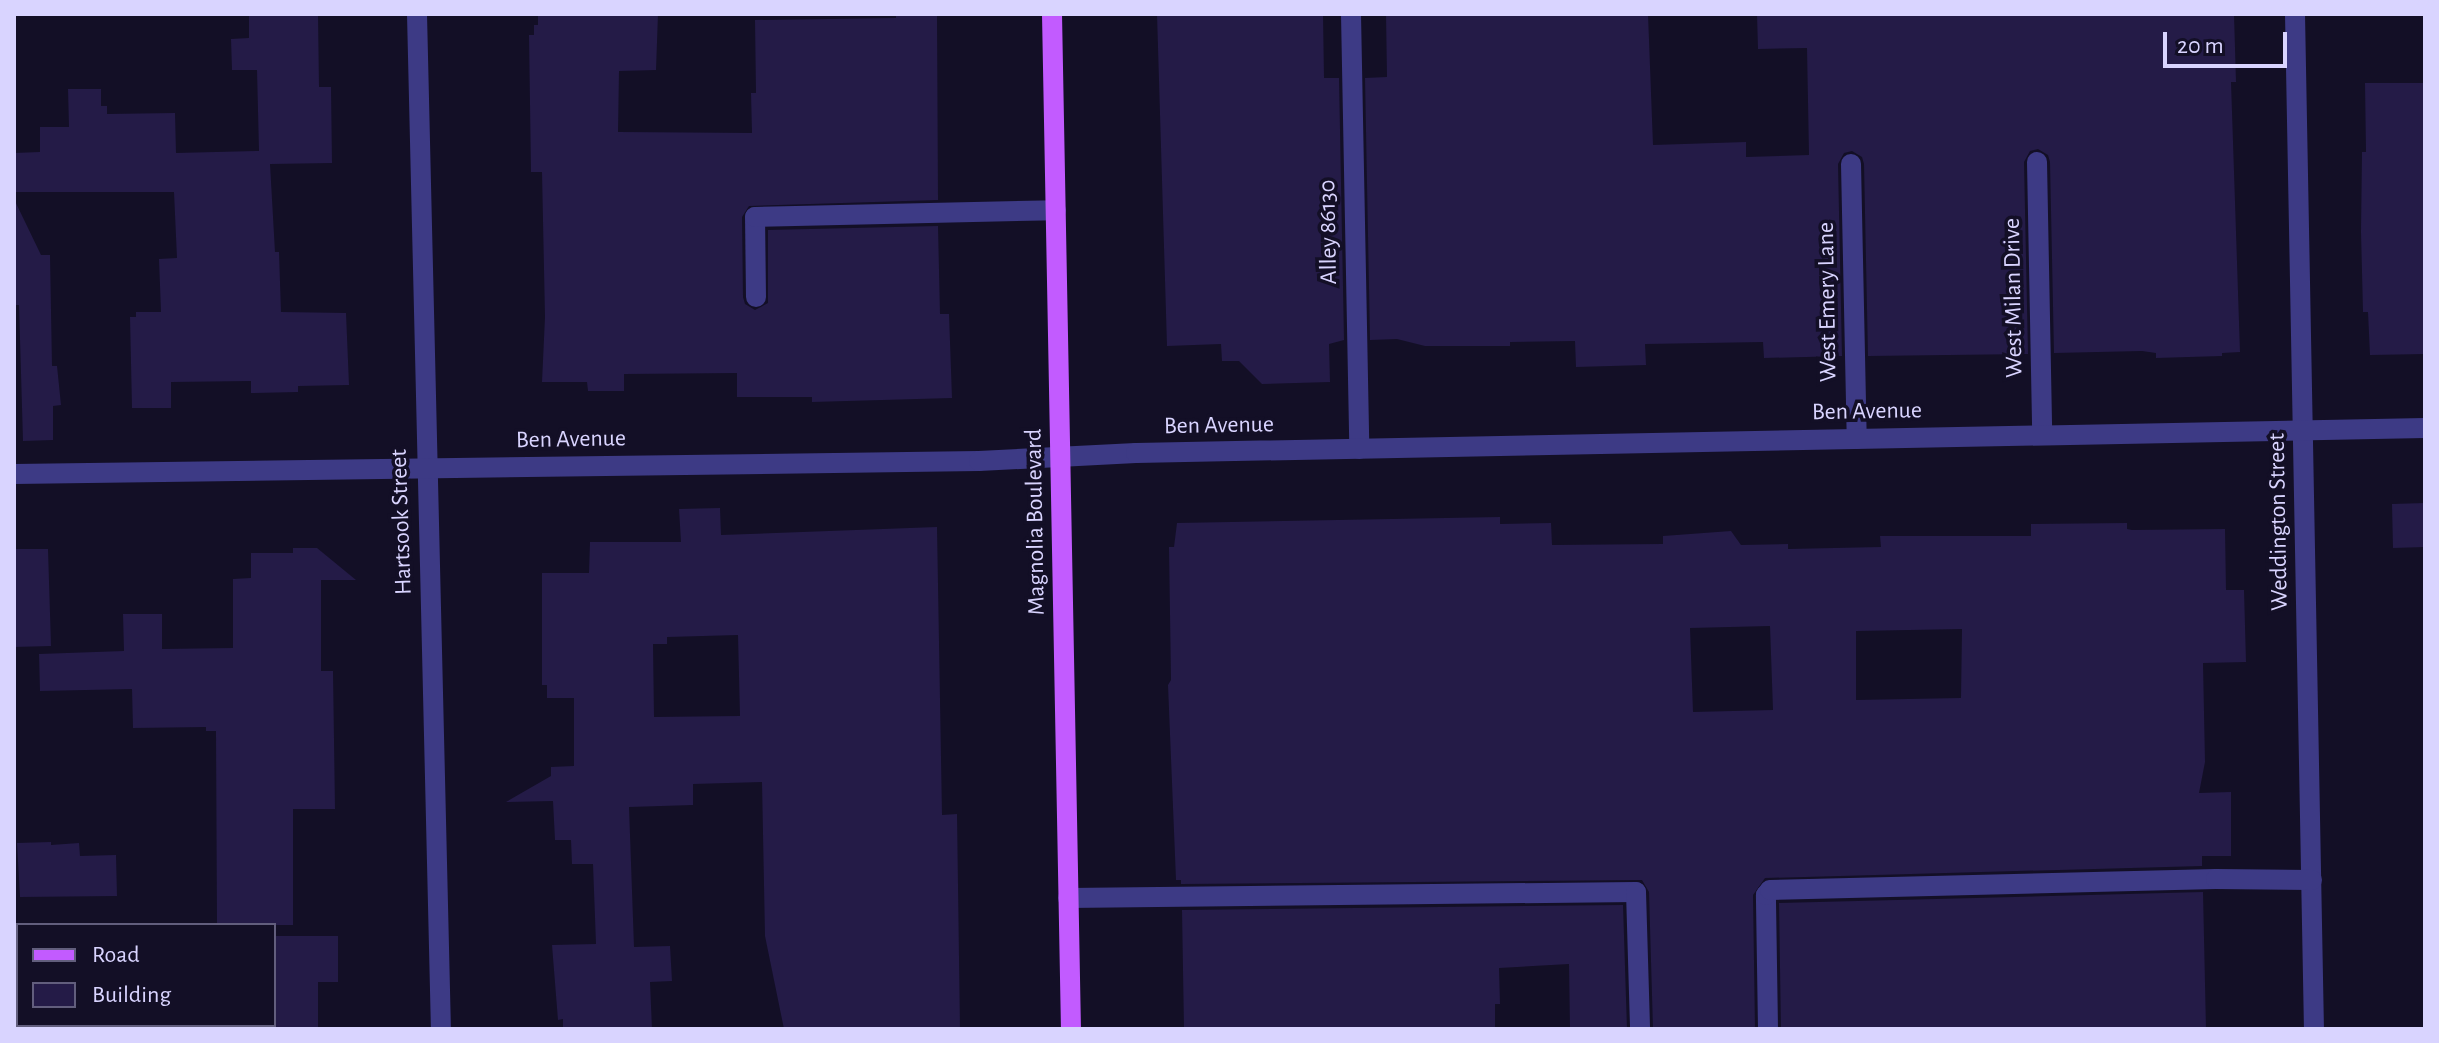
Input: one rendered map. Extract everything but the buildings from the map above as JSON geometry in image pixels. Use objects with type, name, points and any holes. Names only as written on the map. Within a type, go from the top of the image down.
[{"type":"main road","name":"Magnolia Boulevard","points":[[1052,14],[1071,1029]]},
{"type":"street","name":"Hartsook Street","points":[[417,14],[441,1029]]},
{"type":"street","name":"Alley 86130","points":[[1351,14],[1359,449]]},
{"type":"street","name":"Weddington Street","points":[[2295,14],[2314,1029]]},
{"type":"street","name":"West Milan Drive","points":[[2037,162],[2042,434]]},
{"type":"street","name":"West Emery Lane","points":[[1851,164],[1857,439]]},
{"type":"street","points":[[756,297],[755,217],[1056,210]]},
{"type":"street","name":"Ben Avenue","points":[[14,474],[1062,458],[1359,449],[2425,428]]},
{"type":"street","points":[[1768,1029],[1766,895],[1770,890],[2201,879],[2312,880]]},
{"type":"street","points":[[1068,898],[1636,892],[1640,1029]]}]
